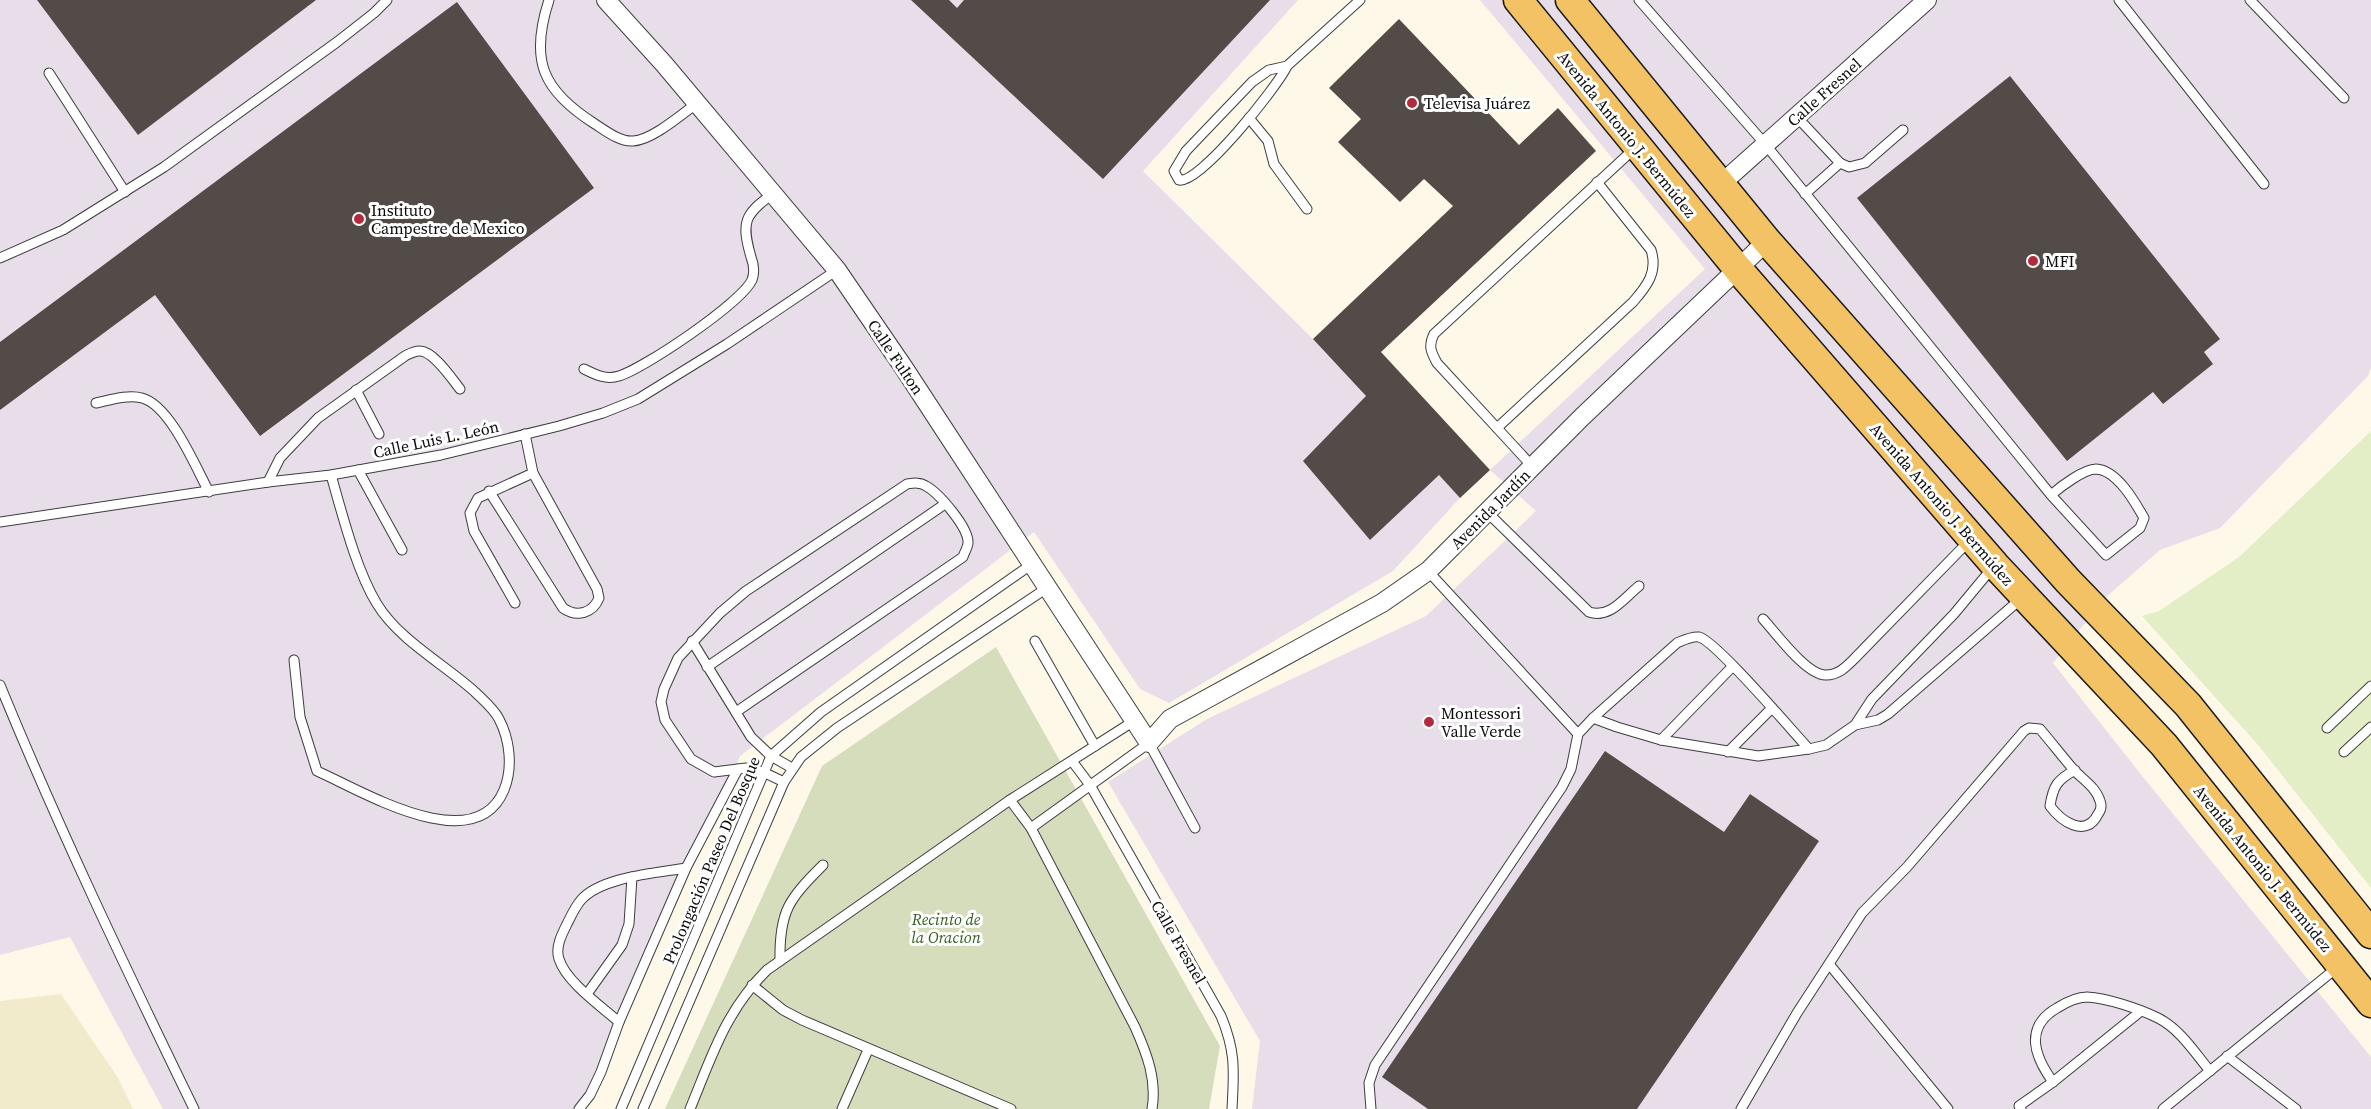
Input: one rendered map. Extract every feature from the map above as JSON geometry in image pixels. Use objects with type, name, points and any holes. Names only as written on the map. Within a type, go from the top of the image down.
[{"type":"main road","name":"Avenida Antonio J. Bermúdez","points":[[1518,0],[1738,269],[2023,597],[2164,745],[2371,1003]]},
{"type":"main road","points":[[1536,0],[1572,43],[1584,46],[1602,40]]},
{"type":"main road","points":[[1570,0],[1767,242],[2068,581],[2188,705],[2371,934]]},
{"type":"street","name":"Calle Fulton","points":[[606,0],[664,64],[837,270],[1149,743]]},
{"type":"street","name":"Calle Fresnel","points":[[1721,184],[1927,0]]},
{"type":"street","name":"Avenida Jardín","points":[[1149,743],[1170,720],[1362,615],[1428,571],[1532,466],[1767,242]]},
{"type":"street","name":"Avenida Jardín","points":[[1134,721],[1170,720]]},
{"type":"lane","points":[[0,258],[63,230],[125,192],[288,79],[374,14],[387,0]]},
{"type":"lane","points":[[549,0],[541,46],[542,65],[548,82],[577,113],[622,139],[633,141],[647,137],[696,104]]},
{"type":"lane","points":[[1287,66],[1269,70],[1252,82],[1186,151],[1174,171],[1176,177],[1184,181],[1198,172],[1250,118],[1274,89],[1287,66],[1360,0]]},
{"type":"lane","points":[[1639,0],[1765,144],[2051,495],[2106,555],[2140,528],[2144,518],[2137,505],[2119,483],[2101,470],[2093,469],[2086,472],[2051,495]]},
{"type":"lane","points":[[2119,0],[2264,184]]},
{"type":"lane","points":[[2250,0],[2344,98]]},
{"type":"lane","points":[[49,73],[125,192]]},
{"type":"lane","points":[[1796,116],[1840,163],[1849,167],[1865,163],[1903,130]]},
{"type":"lane","points":[[1250,118],[1268,141],[1274,164],[1307,209]]},
{"type":"lane","points":[[1532,466],[1437,363],[1431,354],[1429,344],[1434,334],[1637,147]]},
{"type":"lane","points":[[1805,194],[1840,163]]},
{"type":"lane","points":[[1497,428],[1633,302],[1646,287],[1652,275],[1655,262],[1651,250],[1597,182]]},
{"type":"lane","points":[[584,369],[607,378],[630,372],[670,346],[736,297],[753,279],[754,270],[745,236],[747,218],[753,209],[774,193]]},
{"type":"lane","name":"Calle Luis L. León","points":[[0,522],[268,482],[358,471],[441,455],[603,413],[638,399],[727,344],[837,270]]},
{"type":"lane","points":[[268,482],[280,458],[299,436],[332,406],[405,356],[420,350],[437,361],[460,389]]},
{"type":"lane","points":[[356,390],[379,434]]},
{"type":"lane","points":[[96,403],[143,398],[156,405],[175,431],[209,492]]},
{"type":"lane","points":[[489,491],[556,600],[568,612],[581,614],[591,609],[599,597],[597,589],[533,473],[525,434]]},
{"type":"lane","points":[[358,471],[402,550]]},
{"type":"lane","points":[[515,603],[474,531],[471,521],[473,505],[478,498],[489,491],[533,473]]},
{"type":"lane","points":[[294,660],[300,717],[317,771],[408,812],[437,820],[456,822],[479,817],[492,807],[502,794],[510,763],[507,739],[499,718],[466,685],[411,641],[377,604],[349,534],[331,475]]},
{"type":"lane","points":[[736,712],[963,557],[968,544],[966,532],[945,504],[928,487],[919,483],[907,484],[746,591],[720,613],[678,658],[664,689],[661,702],[666,720],[691,759],[714,772],[746,768],[764,772],[784,782]]},
{"type":"lane","points":[[707,667],[945,504]]},
{"type":"lane","points":[[1487,512],[1589,612],[1597,615],[1612,610],[1639,586]]},
{"type":"lane","points":[[1762,619],[1809,668],[1825,675],[1834,674],[1855,658],[1972,538]]},
{"type":"lane","name":"Prolongación Paseo Del Bosque","points":[[621,1109],[771,756],[821,712],[1032,564]]},
{"type":"lane","points":[[1593,718],[1661,740],[1758,756],[1826,745],[1855,725],[1872,699],[1954,614],[1995,565]]},
{"type":"lane","points":[[1428,571],[1578,734]]},
{"type":"lane","points":[[643,1109],[792,768],[816,744],[837,728],[1047,588]]},
{"type":"lane","points":[[1855,725],[1878,720],[1888,714],[2023,597]]},
{"type":"lane","points":[[1371,1109],[1369,1083],[1375,1065],[1562,788],[1570,769],[1578,734],[1677,643],[1687,638],[1699,637],[1709,642],[1809,749]]},
{"type":"lane","points":[[692,641],[751,737],[771,756],[792,768]]},
{"type":"lane","points":[[1035,641],[1095,746]]},
{"type":"lane","points":[[1661,740],[1733,666]]},
{"type":"lane","points":[[0,685],[92,896],[194,1109]]},
{"type":"lane","points":[[2327,728],[2371,686]]},
{"type":"lane","points":[[1728,752],[1772,708]]},
{"type":"lane","points":[[690,1109],[723,1028],[752,986],[767,970],[1010,800],[1134,721]]},
{"type":"lane","points":[[2344,752],[2371,727]]},
{"type":"lane","points":[[1741,1109],[1797,1013],[1863,913],[1907,867],[2024,731],[2029,728],[2040,729],[2093,789],[2100,800],[2101,808],[2096,819],[2087,826],[2075,826],[2059,819],[2050,806],[2052,790],[2062,778],[2074,770]]},
{"type":"lane","points":[[1031,828],[1149,743],[1195,828]]},
{"type":"lane","name":"Calle Fresnel","points":[[1072,760],[1090,784],[1221,1016],[1231,1039],[1233,1055],[1232,1109]]},
{"type":"lane","points":[[579,1109],[590,1095],[601,1072],[686,868],[738,769]]},
{"type":"lane","points":[[1010,800],[1031,828],[1145,1051],[1153,1075],[1152,1109]]},
{"type":"lane","points":[[780,961],[782,917],[798,890],[823,865]]},
{"type":"lane","points":[[620,1023],[587,994],[564,968],[558,957],[560,937],[580,901],[592,891],[607,884],[686,868]]},
{"type":"lane","points":[[587,994],[622,945],[629,924],[633,878]]},
{"type":"lane","points":[[1829,964],[1948,1109]]},
{"type":"lane","points":[[2163,1109],[2341,965]]},
{"type":"lane","points":[[752,986],[783,1010],[989,1105],[1011,1109]]},
{"type":"lane","points":[[2054,1082],[2042,1067],[2035,1048],[2036,1031],[2045,1014],[2066,1002],[2086,997],[2141,1011],[2160,1019],[2177,1032],[2210,1071]]},
{"type":"lane","points":[[2021,1109],[2019,1106],[2054,1082],[2141,1011]]},
{"type":"lane","points":[[842,1109],[868,1050]]},
{"type":"lane","points":[[2228,1056],[2296,1109]]},
{"type":"shaded area","points":[[0,0],[1298,0],[1143,171],[1313,339],[1460,498],[1393,571],[1169,703],[1140,689],[1034,532],[740,756],[586,1109],[163,1109],[70,937],[0,955]]},
{"type":"shaded area","points":[[1480,0],[2371,0],[2371,368],[2368,376],[2220,528],[2160,550],[2106,597],[2053,663],[2371,1057],[2371,1109],[1252,1109],[1260,1041],[1108,782],[1207,719],[1426,616],[1536,511],[1490,470],[1705,269]]},
{"type":"shaded area","points":[[61,994],[118,1078],[133,1109],[0,1109],[0,1001]]},
{"type":"green space","points":[[2371,431],[2371,888],[2259,746],[2142,616],[2159,611],[2239,557]]},
{"type":"green space","name":"Recinto de la Oracion","points":[[996,647],[1220,1046],[1209,1109],[665,1109],[822,766]]},
{"type":"building","points":[[37,0],[316,0],[138,135]]},
{"type":"building","points":[[911,0],[949,0],[957,8],[964,0],[1270,0],[1103,179]]},
{"type":"building","name":"Instituto Campestre de Mexico","points":[[457,2],[594,188],[260,436],[155,295],[0,410],[0,342]]},
{"type":"building","points":[[1399,19],[1519,145],[1558,108],[1596,151],[1381,352],[1490,470],[1460,498],[1439,475],[1370,540],[1303,461],[1366,396],[1313,339],[1453,206],[1424,179],[1400,202],[1338,142],[1361,119],[1329,88]]},
{"type":"building","name":"MFI","points":[[2010,76],[2220,339],[2204,352],[2213,364],[2163,404],[2153,392],[2067,461],[1857,198]]},
{"type":"building","points":[[1605,751],[1724,832],[1750,794],[1819,841],[1637,1109],[1428,1109],[1382,1077]]},
{"type":"place","name":"Televisa Juárez","points":[[1412,103]]},
{"type":"place","name":"Instituto Campestre de Mexico","points":[[359,219]]},
{"type":"place","name":"MFI","points":[[2033,261]]},
{"type":"place","name":"Montessori Valle Verde","points":[[1429,722]]}]
